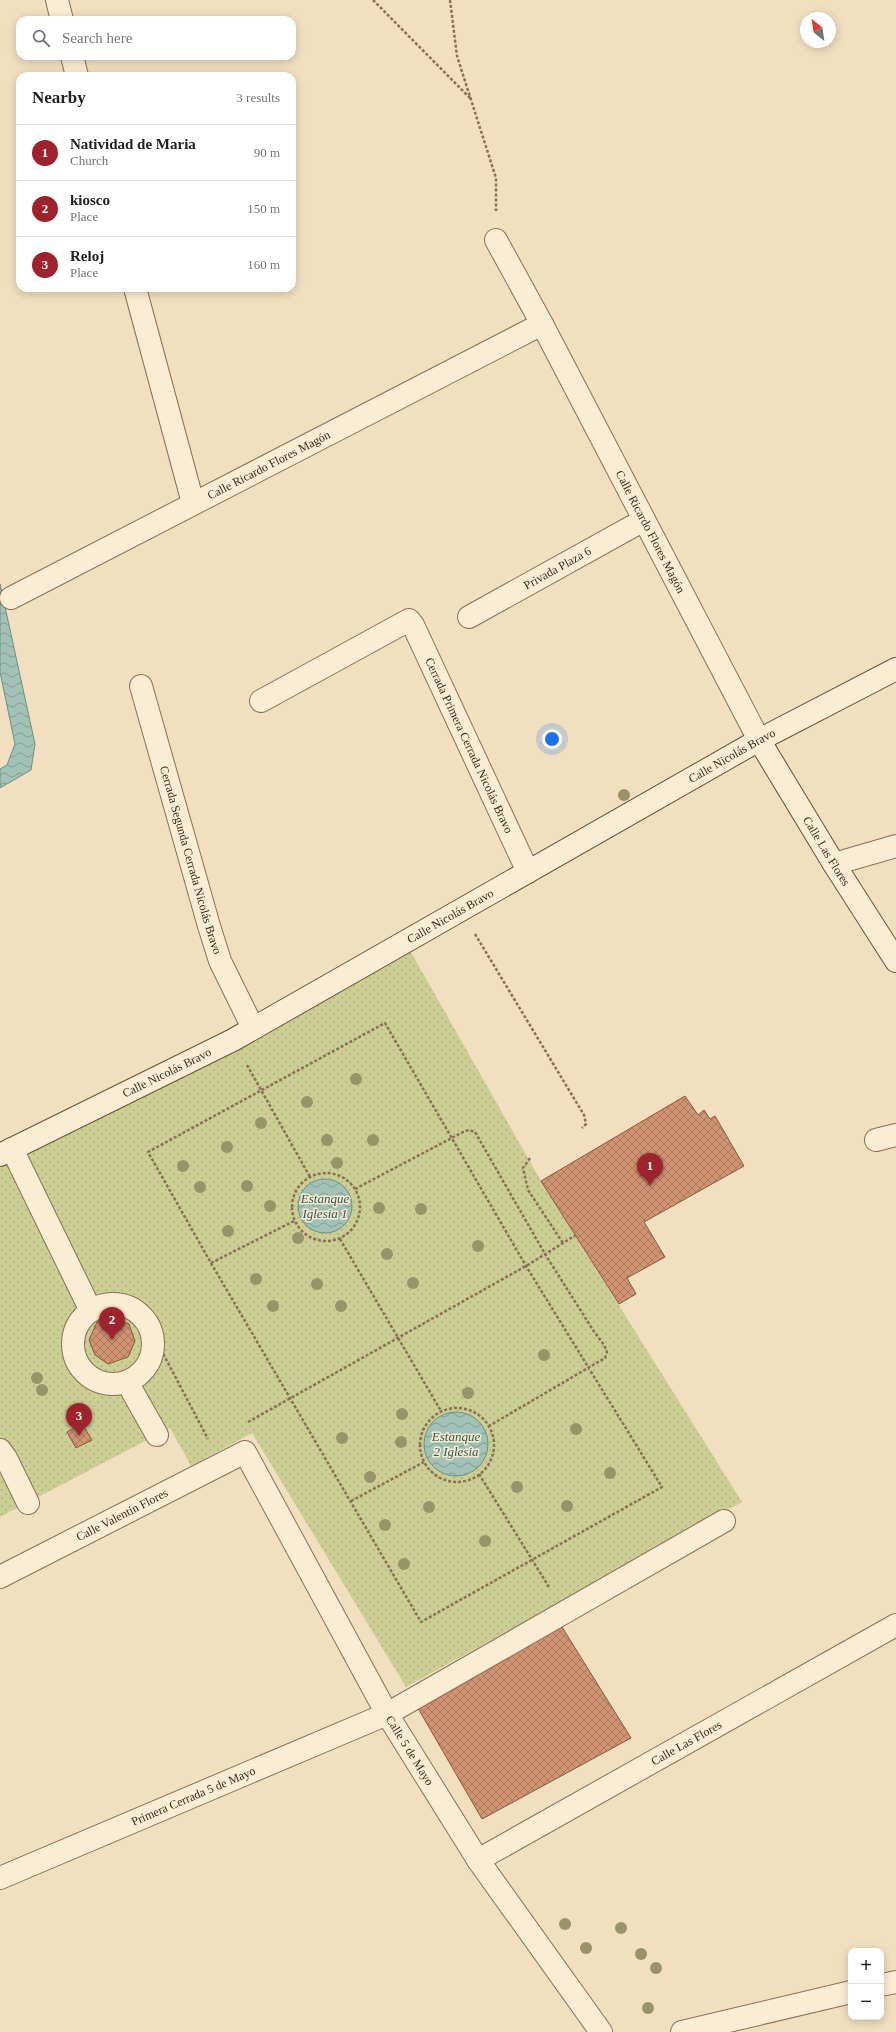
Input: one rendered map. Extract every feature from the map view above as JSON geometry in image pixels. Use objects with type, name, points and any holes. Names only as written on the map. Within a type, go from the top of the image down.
[{"type":"street","points":[[57,0],[61,16]]},
{"type":"street","points":[[73,60],[76,72]]},
{"type":"street","name":"Calle Ricardo Flores Magón","points":[[496,240],[542,324],[759,740]]},
{"type":"street","name":"Calle Ricardo Flores Magón","points":[[136,292],[193,503],[542,324]]},
{"type":"street","points":[[11,598],[193,503]]},
{"type":"street","name":"Privada Plaza 6","points":[[469,617],[644,520]]},
{"type":"street","name":"Cerrada Primera Cerrada Nicolás Bravo","points":[[261,701],[409,620],[413,625],[528,872]]},
{"type":"street","name":"Calle Nicolás Bravo","points":[[6,1152],[233,1040],[461,912],[759,740],[896,669]]},
{"type":"street","name":"Cerrada Segunda Cerrada Nicolás Bravo","points":[[141,686],[208,926],[220,961],[253,1028]]},
{"type":"street","name":"Calle Las Flores","points":[[759,740],[834,864],[896,960]]},
{"type":"street","points":[[834,864],[896,846]]},
{"type":"street","points":[[6,1152],[91,1311]]},
{"type":"street","points":[[115,1304],[128,1307],[139,1314],[147,1323],[152,1335],[153,1348],[150,1360],[143,1371],[128,1382],[108,1385],[94,1380],[83,1372],[75,1360],[72,1347],[74,1333],[80,1320],[91,1311],[103,1306],[115,1304]]},
{"type":"street","points":[[128,1382],[157,1436]]},
{"type":"street","points":[[0,1450],[6,1458],[28,1503]]},
{"type":"street","name":"Calle Valentín Flores","points":[[0,1577],[245,1452]]},
{"type":"street","name":"Calle 5 de Mayo","points":[[245,1452],[387,1714],[478,1860],[600,2032]]},
{"type":"street","name":"Primera Cerrada 5 de Mayo","points":[[0,1878],[387,1714],[724,1520]]},
{"type":"street","name":"Calle Las Flores","points":[[478,1860],[896,1626]]},
{"type":"street","points":[[884,1985],[896,1982]]},
{"type":"street","points":[[682,2032],[848,1993]]},
{"type":"path","points":[[373,0],[472,100]]},
{"type":"path","points":[[450,0],[457,56],[496,178],[496,240]]},
{"type":"path","points":[[461,912],[584,1115],[586,1124],[582,1128]]},
{"type":"path","points":[[385,1023],[452,1138],[526,1266],[662,1487],[421,1622],[211,1263],[148,1152],[385,1023]]},
{"type":"path","points":[[233,1040],[260,1091],[310,1177]]},
{"type":"path","points":[[355,1189],[452,1138],[469,1130],[475,1132],[545,1254],[604,1345],[607,1352],[605,1358],[489,1426]]},
{"type":"path","points":[[530,1158],[523,1168],[528,1190],[563,1243]]},
{"type":"path","points":[[326,1173],[337,1174],[347,1180],[355,1189],[360,1200],[361,1211],[358,1223],[350,1232],[340,1239],[330,1242],[319,1241],[309,1237],[300,1230],[294,1220],[292,1210],[293,1198],[298,1188],[310,1177],[326,1173]]},
{"type":"path","points":[[211,1263],[294,1220]]},
{"type":"path","points":[[246,1423],[526,1266],[576,1235]]},
{"type":"path","points":[[340,1239],[399,1337],[441,1411]]},
{"type":"path","points":[[147,1323],[210,1444]]},
{"type":"path","points":[[453,1408],[465,1409],[476,1413],[489,1426],[492,1432],[494,1445],[492,1457],[486,1469],[479,1474],[464,1481],[452,1482],[431,1472],[424,1462],[420,1451],[422,1433],[431,1418],[441,1411],[453,1408]]},
{"type":"path","points":[[351,1501],[424,1462]]},
{"type":"path","points":[[479,1474],[552,1591]]},
{"type":"green space","points":[[400,933],[541,1181],[742,1502],[406,1687],[252,1433],[191,1466],[170,1428],[0,1517],[0,1155]]},
{"type":"water","points":[[0,584],[35,744],[31,770],[0,788],[0,769],[7,765],[15,744],[0,672]]},
{"type":"water","name":"Estanque Iglesia 1","points":[[320,1179],[330,1179],[340,1183],[348,1191],[352,1201],[352,1211],[348,1221],[340,1229],[330,1233],[320,1233],[310,1229],[302,1221],[298,1211],[298,1201],[302,1191],[310,1183]]},
{"type":"water","name":"Estanque 2 Iglesia","points":[[456,1412],[468,1414],[479,1421],[486,1432],[488,1444],[486,1456],[479,1467],[468,1474],[456,1476],[444,1474],[433,1467],[426,1456],[424,1444],[426,1432],[433,1421],[444,1414]]},
{"type":"building","points":[[685,1096],[698,1115],[704,1110],[710,1119],[715,1116],[744,1166],[644,1222],[665,1257],[627,1278],[636,1294],[619,1304],[541,1181]]},
{"type":"building","points":[[113,1318],[129,1324],[135,1341],[128,1357],[108,1364],[95,1355],[89,1340],[97,1322]]},
{"type":"building","points":[[82,1424],[92,1440],[76,1448],[67,1432]]},
{"type":"building","points":[[562,1627],[631,1738],[482,1819],[415,1703]]},
{"type":"place","name":"Natividad de Maria","points":[[650,1186]]},
{"type":"place","name":"kiosco","points":[[112,1340]]},
{"type":"place","name":"Reloj","points":[[79,1436]]}]
